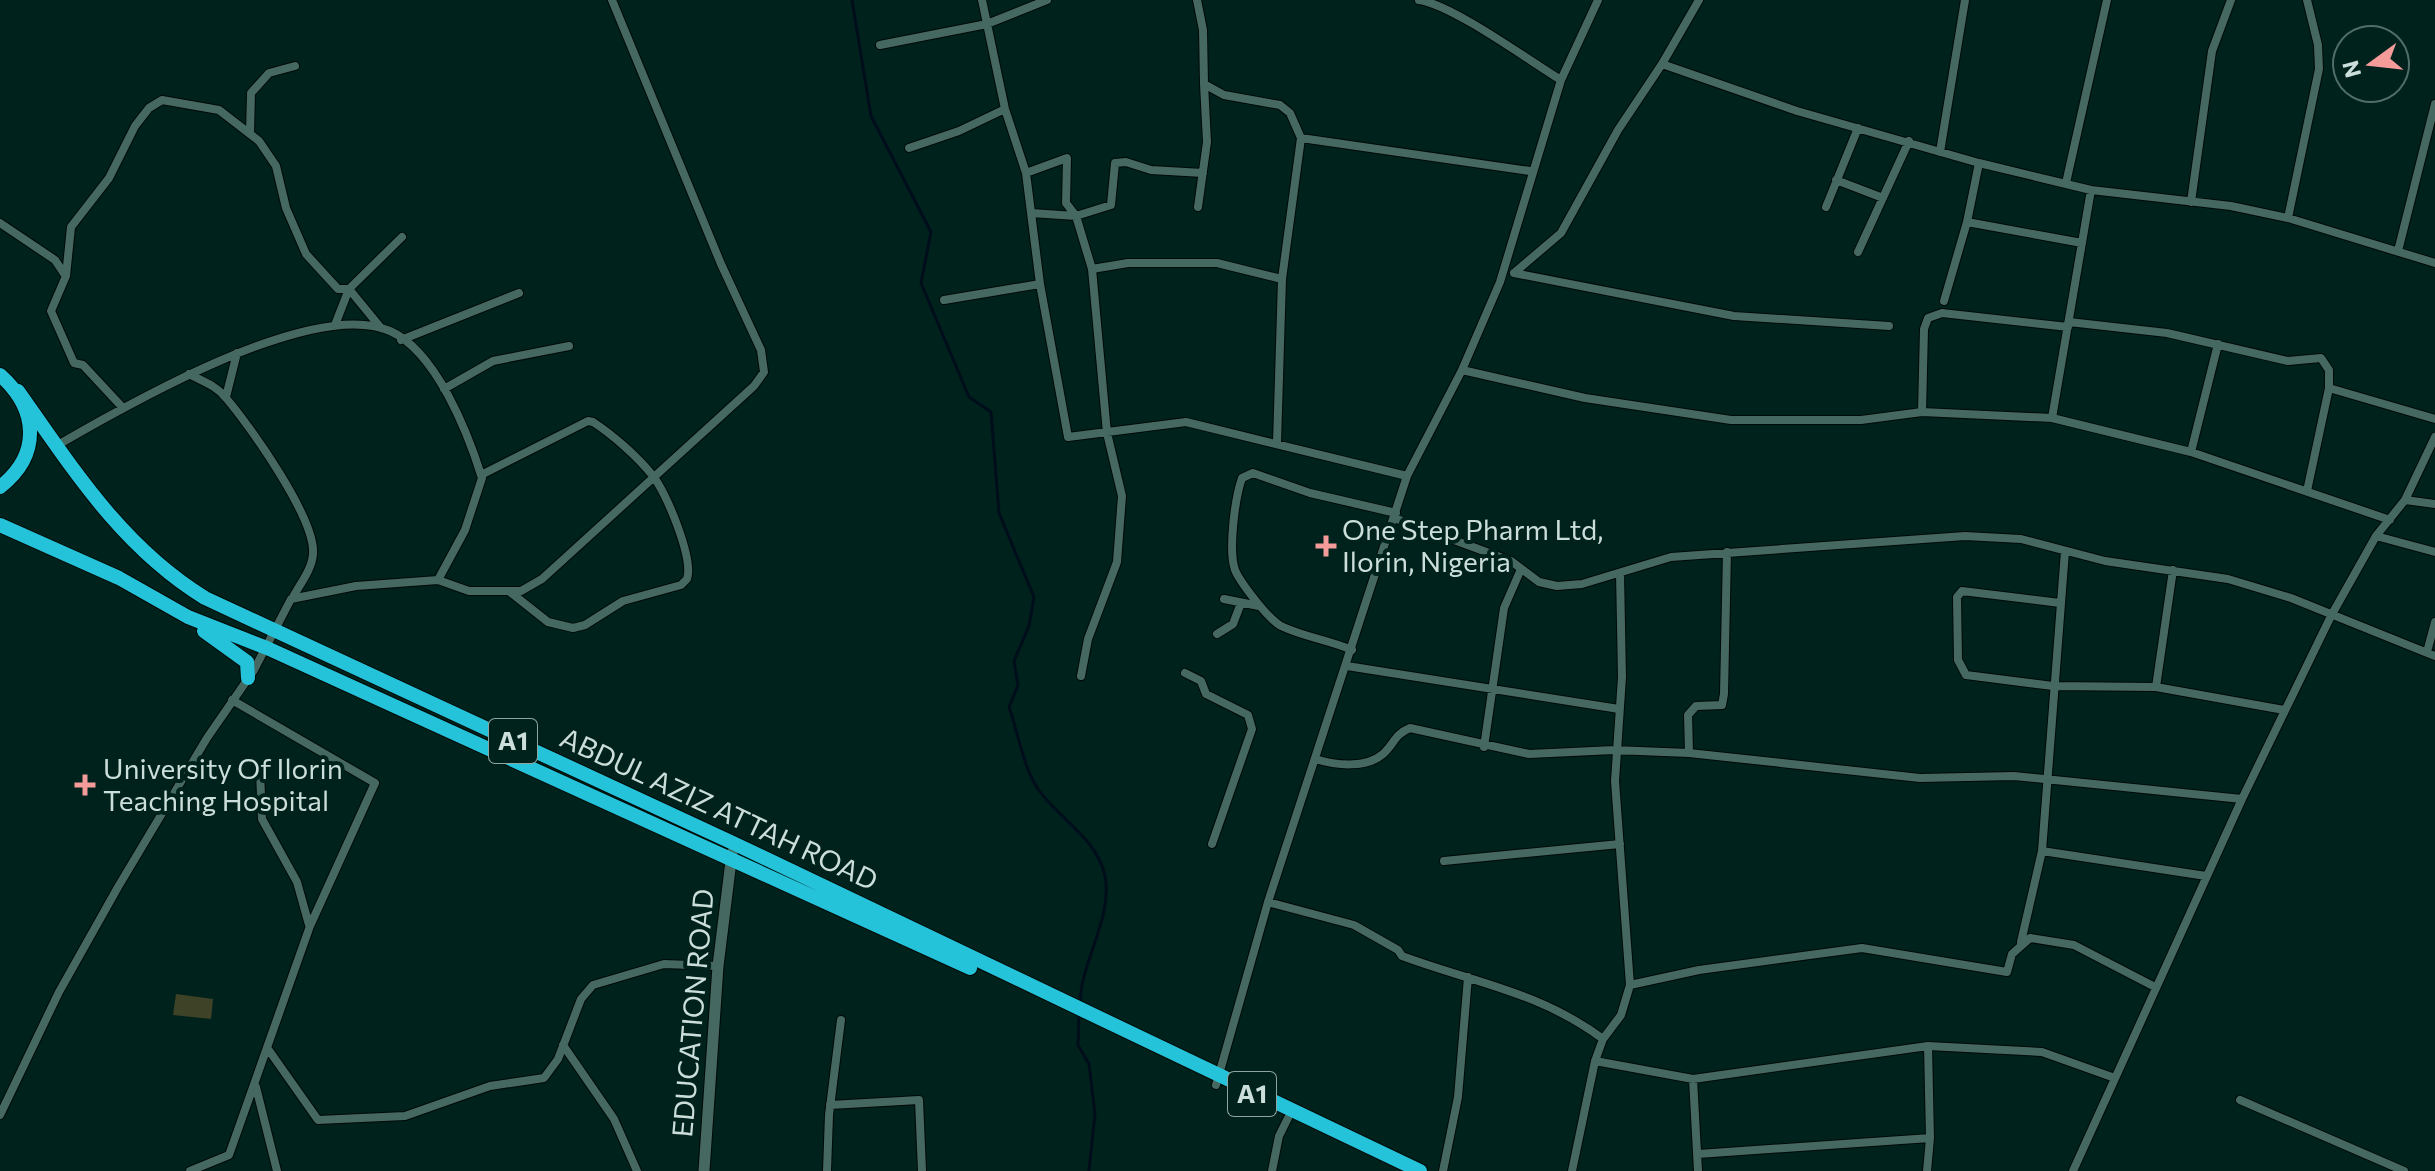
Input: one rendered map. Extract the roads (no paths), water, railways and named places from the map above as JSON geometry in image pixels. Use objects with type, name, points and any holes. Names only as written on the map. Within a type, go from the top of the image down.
[{"type":"highway","name":"ABDUL AZIZ ATTAH ROAD","points":[[0,375],[18,391],[110,520],[157,565],[205,598],[733,843],[1401,1171]]},
{"type":"highway","points":[[0,487],[12,477],[25,458],[30,436],[29,413],[18,391]]},
{"type":"highway","name":"ABDUL AZIZ ATTAH ROAD","points":[[0,525],[119,578],[188,617],[267,648],[1079,1014]]},
{"type":"highway","points":[[188,617],[247,662],[248,678]]},
{"type":"highway","name":"ABDUL AZIZ ATTAH ROAD","points":[[1217,1081],[1420,1171]]},
{"type":"street","points":[[291,599],[356,586],[438,580],[469,591],[521,591],[542,579],[655,478],[754,386],[764,372],[761,350],[721,264],[612,0]]},
{"type":"street","points":[[982,0],[1005,109],[1026,173],[1040,284],[1063,428],[1068,437],[1186,422],[1407,476]]},
{"type":"street","points":[[880,45],[987,24],[1047,0]]},
{"type":"street","points":[[1197,0],[1203,30],[1207,142],[1198,207]]},
{"type":"street","points":[[1419,0],[1432,2],[1453,13],[1561,80]]},
{"type":"street","points":[[1217,1081],[1268,902],[1407,476],[1462,370],[1500,282],[1530,171],[1561,80],[1598,0]]},
{"type":"street","points":[[1500,282],[1561,233],[1618,130],[1662,64],[1699,0]]},
{"type":"street","points":[[1940,152],[1965,0]]},
{"type":"street","points":[[2066,183],[2107,0]]},
{"type":"street","points":[[2191,202],[2212,51],[2231,0]]},
{"type":"street","points":[[2288,218],[2319,69],[2318,45],[2307,0]]},
{"type":"street","points":[[1662,64],[1797,111],[1979,163],[2091,190],[2288,218],[2435,263]]},
{"type":"street","points":[[250,133],[251,93],[269,73],[295,66]]},
{"type":"street","points":[[1204,84],[1224,95],[1280,105],[1290,113],[1301,138],[1282,279],[1277,443]]},
{"type":"street","points":[[123,408],[83,365],[74,363],[52,320],[51,311],[66,276],[71,227],[109,178],[135,126],[157,102],[169,100],[219,110],[250,133],[270,153],[286,208],[306,254],[338,289],[349,289]]},
{"type":"street","points":[[2398,251],[2435,104]]},
{"type":"street","points":[[909,148],[959,131],[1005,109]]},
{"type":"street","points":[[1826,207],[1858,128]]},
{"type":"street","points":[[1301,138],[1530,171]]},
{"type":"street","points":[[1858,252],[1909,141]]},
{"type":"street","points":[[1026,173],[1067,158],[1066,203],[1076,216],[1092,269],[1107,433],[1122,496],[1117,562],[1088,639],[1081,676]]},
{"type":"street","points":[[1031,213],[1076,216],[1111,205],[1115,163],[1126,162],[1151,170],[1203,173]]},
{"type":"street","points":[[1944,301],[1967,222],[1979,163]]},
{"type":"street","points":[[1836,180],[1883,198]]},
{"type":"street","points":[[2052,418],[2091,190]]},
{"type":"street","points":[[1967,222],[2082,243]]},
{"type":"street","points":[[0,223],[55,260],[66,276]]},
{"type":"street","points":[[335,325],[349,289],[402,237]]},
{"type":"street","points":[[1092,269],[1128,263],[1217,263],[1282,279]]},
{"type":"street","points":[[1514,273],[1734,316],[1889,326]]},
{"type":"street","points":[[944,300],[1040,284]]},
{"type":"street","points":[[349,289],[381,328],[418,354],[444,389],[481,475],[482,483],[470,518],[438,580]]},
{"type":"street","points":[[401,340],[519,293]]},
{"type":"street","points":[[1922,412],[1924,329],[1928,318],[1942,313],[2118,325],[2288,361],[2321,358],[2329,370],[2329,388],[2307,491]]},
{"type":"street","points":[[56,446],[189,374],[237,353],[335,325],[381,328]]},
{"type":"street","points":[[2191,452],[2218,344]]},
{"type":"street","points":[[444,389],[493,361],[569,346]]},
{"type":"street","points":[[226,397],[237,353]]},
{"type":"street","points":[[1462,370],[1585,398],[1731,420],[1861,420],[1922,412],[2052,418],[2191,452],[2390,520]]},
{"type":"street","points":[[0,1115],[59,992],[156,821],[267,648],[310,567],[313,552],[308,526],[294,497],[226,397],[189,374]]},
{"type":"street","points":[[2329,388],[2435,419]]},
{"type":"street","points":[[481,475],[588,421],[598,425],[655,478],[680,530],[689,562],[687,579],[681,585],[623,601],[585,625],[573,628],[548,622],[509,592]]},
{"type":"street","points":[[2073,1171],[2112,1077],[2284,710],[2331,616],[2376,536],[2405,500],[2435,437]]},
{"type":"street","points":[[1352,650],[1280,625],[1259,606],[1236,573],[1232,535],[1242,478],[1253,473],[1310,493],[1395,515],[1511,561],[1539,582],[1557,586],[1582,584],[1671,557],[1965,536],[2021,539],[2065,551],[2228,579],[2291,598],[2431,654],[2435,622]]},
{"type":"street","points":[[2405,500],[2435,504]]},
{"type":"street","points":[[2376,536],[2435,552]]},
{"type":"street","points":[[2021,943],[2042,851],[2065,551]]},
{"type":"street","points":[[1689,753],[1688,715],[1696,706],[1722,705],[1727,552]]},
{"type":"street","points":[[1484,747],[1504,608],[1521,569]]},
{"type":"street","points":[[2156,687],[2173,570]]},
{"type":"street","points":[[1572,1171],[1595,1061],[1603,1039],[1621,1015],[1630,985],[1614,750],[1622,677],[1620,573]]},
{"type":"street","points":[[2060,603],[1970,589],[1957,597],[1958,660],[1966,675],[2053,686],[2156,687],[2284,710]]},
{"type":"street","points":[[1224,599],[1259,606]]},
{"type":"street","points":[[1217,634],[1233,624],[1241,603]]},
{"type":"street","points":[[1347,666],[1619,709]]},
{"type":"street","points":[[1185,673],[1201,681],[1206,694],[1248,715],[1252,729],[1212,844]]},
{"type":"street","points":[[190,1171],[229,1155],[310,926],[364,813],[375,783],[232,700]]},
{"type":"street","points":[[1315,759],[1347,765],[1371,759],[1386,751],[1398,733],[1410,728],[1484,747],[1529,754],[1614,750],[1689,753],[1920,778],[2014,776],[2242,799]]},
{"type":"street","points":[[260,772],[262,819],[297,882],[310,926]]},
{"type":"street","name":"EDUCATION ROAD","points":[[704,1171],[718,966],[733,843]]},
{"type":"street","points":[[1444,861],[1620,844]]},
{"type":"street","points":[[2042,851],[2206,876]]},
{"type":"street","points":[[1268,902],[1354,925],[1398,950],[1402,956],[1548,1004],[1603,1039]]},
{"type":"street","points":[[1630,985],[1699,970],[1862,948],[2007,972],[2012,954],[2030,938],[2074,945],[2155,987]]},
{"type":"street","points":[[268,1049],[318,1120],[405,1116],[490,1086],[539,1081],[549,1074],[581,999],[593,985],[664,964],[718,966]]},
{"type":"street","points":[[1443,1171],[1458,1097],[1468,977]]},
{"type":"street","points":[[827,1171],[830,1105],[841,1020]]},
{"type":"street","points":[[563,1045],[614,1119],[637,1171]]},
{"type":"street","points":[[1595,1061],[1693,1079],[1928,1046],[2042,1052],[2112,1077]]},
{"type":"street","points":[[1927,1171],[1930,1138],[1928,1046]]},
{"type":"street","points":[[1693,1079],[1698,1171]]},
{"type":"street","points":[[255,1084],[277,1171]]},
{"type":"street","points":[[830,1105],[919,1100],[922,1171]]},
{"type":"street","points":[[2240,1100],[2404,1171]]},
{"type":"street","points":[[1272,1171],[1279,1136],[1288,1118]]},
{"type":"street","points":[[1698,1154],[1930,1138]]},
{"type":"waterway","points":[[852,0],[871,116],[931,232],[921,283],[969,397],[991,412],[999,513],[1034,597],[1029,626],[1014,661],[1018,685],[1009,707],[1025,760],[1038,789],[1086,840],[1101,863],[1105,876],[1105,908],[1085,971],[1080,1003]]},
{"type":"waterway","points":[[1079,1014],[1078,1045],[1089,1064],[1095,1114],[1089,1171]]},
{"type":"place","name":"One Step Pharm Ltd, Ilorin, Nigeria","points":[[1326,546]]},
{"type":"place","name":"University Of Ilorin Teaching Hospital","points":[[85,785]]}]
